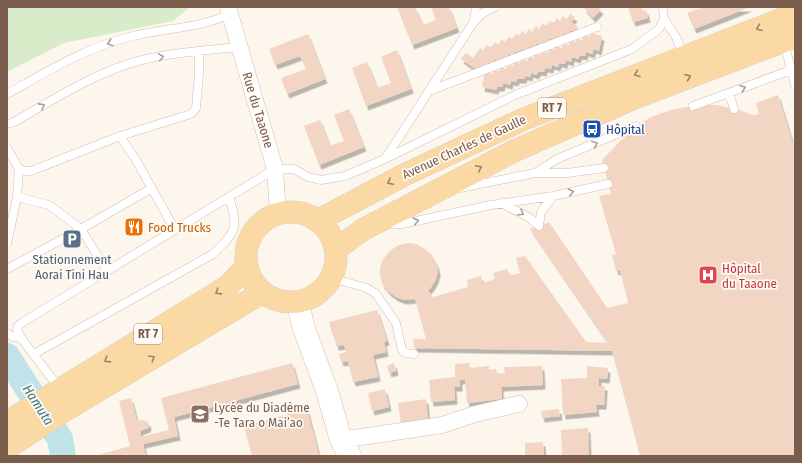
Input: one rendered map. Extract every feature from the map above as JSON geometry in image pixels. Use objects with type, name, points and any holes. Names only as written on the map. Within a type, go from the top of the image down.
[{"type":"main road","name":"Avenue Charles de Gaulle","points":[[317,221],[412,171],[524,119],[795,14]]},
{"type":"main road","name":"Avenue Charles de Gaulle","points":[[336,249],[364,229],[514,151],[637,97],[789,39]]},
{"type":"main road","points":[[299,213],[317,221],[329,233],[336,249],[336,264],[331,278],[325,286],[318,294],[298,302],[276,299],[263,292],[253,280],[247,266],[246,254],[251,237],[262,223],[278,214],[299,213]]},
{"type":"main road","name":"RT 7","points":[[7,448],[28,434],[55,401],[228,286],[247,266]]},
{"type":"main road","name":"RT 7","points":[[13,419],[55,401],[263,292]]},
{"type":"main road","points":[[298,302],[303,326],[327,391],[345,448]]},
{"type":"street","name":"Rue du Taaone","points":[[229,11],[276,170],[278,214]]},
{"type":"street","points":[[345,448],[442,425],[475,414],[519,404]]},
{"type":"lane","points":[[474,23],[476,7]]},
{"type":"lane","points":[[385,159],[474,23],[483,13],[495,7]]},
{"type":"lane","points":[[663,7],[664,19],[676,37],[684,56]]},
{"type":"lane","points":[[7,94],[63,63],[98,46],[128,37],[202,24],[216,20],[229,11]]},
{"type":"lane","points":[[55,401],[48,375],[21,338],[18,326],[22,322],[276,170],[294,169],[308,177],[321,180],[345,176],[385,159],[515,95],[632,49],[659,29],[664,19]]},
{"type":"lane","points":[[429,91],[597,27]]},
{"type":"lane","points":[[789,39],[791,70],[795,86]]},
{"type":"lane","points":[[7,124],[14,122],[92,79],[145,59],[239,47]]},
{"type":"lane","points":[[19,169],[30,171],[120,136],[191,114],[196,108],[199,74],[199,51]]},
{"type":"lane","points":[[693,106],[791,70]]},
{"type":"lane","points":[[729,93],[734,109]]},
{"type":"lane","points":[[535,173],[557,159],[636,126]]},
{"type":"lane","points":[[120,136],[136,160],[175,230]]},
{"type":"lane","points":[[7,148],[19,169],[18,197],[7,244]]},
{"type":"lane","points":[[433,193],[535,173],[567,173],[604,168]]},
{"type":"lane","points":[[377,223],[402,224],[501,203],[552,196],[608,184]]},
{"type":"lane","points":[[7,269],[152,188]]},
{"type":"lane","points":[[501,203],[530,218],[539,226],[541,212],[552,196]]},
{"type":"lane","points":[[18,197],[49,205],[81,229],[107,271]]},
{"type":"lane","points":[[34,354],[213,254],[227,240],[234,227],[235,215],[229,197]]},
{"type":"lane","points":[[331,278],[367,288],[376,294],[396,323],[402,350],[406,353],[414,354]]},
{"type":"lane","points":[[7,333],[13,337],[21,338]]},
{"type":"green space","points":[[7,7],[190,7],[173,21],[64,43],[7,72]]},
{"type":"building","points":[[397,7],[415,7],[423,25],[436,20],[431,7],[449,7],[457,28],[412,45]]},
{"type":"building","points":[[598,7],[601,10],[593,18],[584,8]]},
{"type":"building","points":[[628,7],[641,7],[643,11],[646,10],[648,18],[633,22]]},
{"type":"building","points":[[704,7],[750,7],[694,29],[687,13]]},
{"type":"building","points":[[570,14],[575,17],[571,22],[578,27],[575,32],[571,30],[567,35],[564,33],[561,38],[557,36],[554,41],[550,38],[547,43],[544,41],[540,46],[537,43],[533,48],[530,46],[526,51],[522,49],[519,54],[516,51],[512,56],[509,54],[505,59],[502,57],[498,62],[495,59],[492,64],[488,62],[484,68],[481,65],[477,70],[461,59],[466,53],[473,58],[480,48],[483,50],[487,45],[491,47],[495,42],[498,45],[502,39],[505,42],[509,37],[512,39],[516,34],[519,36],[522,31],[525,34],[529,29],[532,32],[536,26],[539,29],[543,23],[546,26],[550,21],[554,23],[557,18],[560,21],[563,16],[567,19]]},
{"type":"building","points":[[591,33],[602,36],[599,51],[594,49],[592,54],[586,52],[585,56],[580,55],[578,59],[572,57],[571,62],[566,60],[565,64],[559,63],[558,67],[552,65],[551,69],[545,68],[544,72],[539,71],[536,75],[531,73],[530,77],[525,76],[524,79],[517,79],[516,82],[511,81],[510,85],[503,83],[502,87],[497,87],[496,90],[482,87],[485,72],[492,74],[494,70],[500,71],[500,67],[506,69],[508,65],[513,66],[514,62],[520,63],[522,60],[528,61],[528,57],[534,58],[535,54],[541,55],[542,52],[548,53],[549,49],[555,50],[555,46],[562,48],[563,44],[569,45],[570,41],[576,42],[577,39],[582,40],[584,36],[590,37]]},
{"type":"building","points":[[308,34],[325,79],[287,94],[281,78],[306,69],[300,56],[275,65],[269,49]]},
{"type":"building","points":[[397,50],[411,89],[366,106],[352,68],[367,62],[377,88],[391,83],[381,57]]},
{"type":"building","name":"Hôpital du Taaone","points":[[778,95],[792,141],[795,142],[795,456],[640,456],[612,351],[414,348],[413,339],[426,339],[415,299],[404,300],[396,297],[382,284],[380,275],[380,267],[383,259],[391,250],[399,245],[408,243],[416,244],[425,249],[431,254],[436,263],[438,271],[436,279],[428,291],[433,297],[468,287],[467,280],[481,276],[483,283],[495,279],[493,273],[507,269],[509,276],[520,273],[516,258],[525,256],[586,342],[608,343],[530,229],[549,222],[607,308],[628,303],[620,270],[616,271],[612,255],[616,254],[599,196],[611,194],[602,160],[632,129],[651,117],[671,110],[697,105],[716,105],[736,109],[753,115],[759,114],[756,103]]},
{"type":"building","points":[[349,109],[364,147],[319,165],[304,126],[320,120],[330,146],[344,141],[334,115]]},
{"type":"building","points":[[377,310],[387,341],[384,342],[386,352],[373,355],[378,377],[353,382],[348,361],[341,362],[339,354],[346,352],[344,345],[336,346],[334,334],[332,334],[329,322]]},
{"type":"building","points":[[292,363],[298,384],[174,417],[178,436],[143,444],[146,456],[95,456],[130,446],[119,401],[131,398],[137,421],[143,420],[148,422],[148,428],[140,431],[141,437],[169,430],[161,398]]},
{"type":"building","points":[[394,363],[396,371],[389,373],[387,366]]},
{"type":"building","points":[[469,363],[470,368],[489,366],[489,370],[496,369],[497,374],[505,373],[504,367],[542,366],[543,385],[501,387],[502,399],[467,403],[465,379],[460,380],[460,387],[454,387],[455,400],[431,402],[429,380],[455,377],[455,364]]},
{"type":"building","points":[[587,366],[608,368],[607,379],[599,378],[599,386],[605,386],[604,405],[596,405],[597,412],[563,415],[561,379],[587,378]]},
{"type":"building","points":[[385,389],[389,407],[372,411],[368,393]]},
{"type":"building","points":[[426,399],[428,421],[401,424],[398,403]]},
{"type":"building","points":[[307,409],[319,456],[252,456],[244,426]]},
{"type":"building","points":[[559,409],[560,416],[542,418],[541,411]]},
{"type":"building","points":[[588,428],[589,456],[562,456],[561,430]]},
{"type":"building","points":[[543,442],[544,456],[525,456],[525,443]]},
{"type":"waterway","name":"Hamuta","points":[[7,356],[60,439],[63,456]]},
{"type":"place","name":"Hôpital","points":[[592,129]]},
{"type":"place","name":"Food Trucks","points":[[134,227]]},
{"type":"place","name":"Stationnement Aorai Tini Hau","points":[[72,239]]},
{"type":"place","name":"Hôpital du Taaone","points":[[708,275]]},
{"type":"place","name":"Lycée du Diadème -Te Tara o Mai’ao","points":[[200,414]]}]
